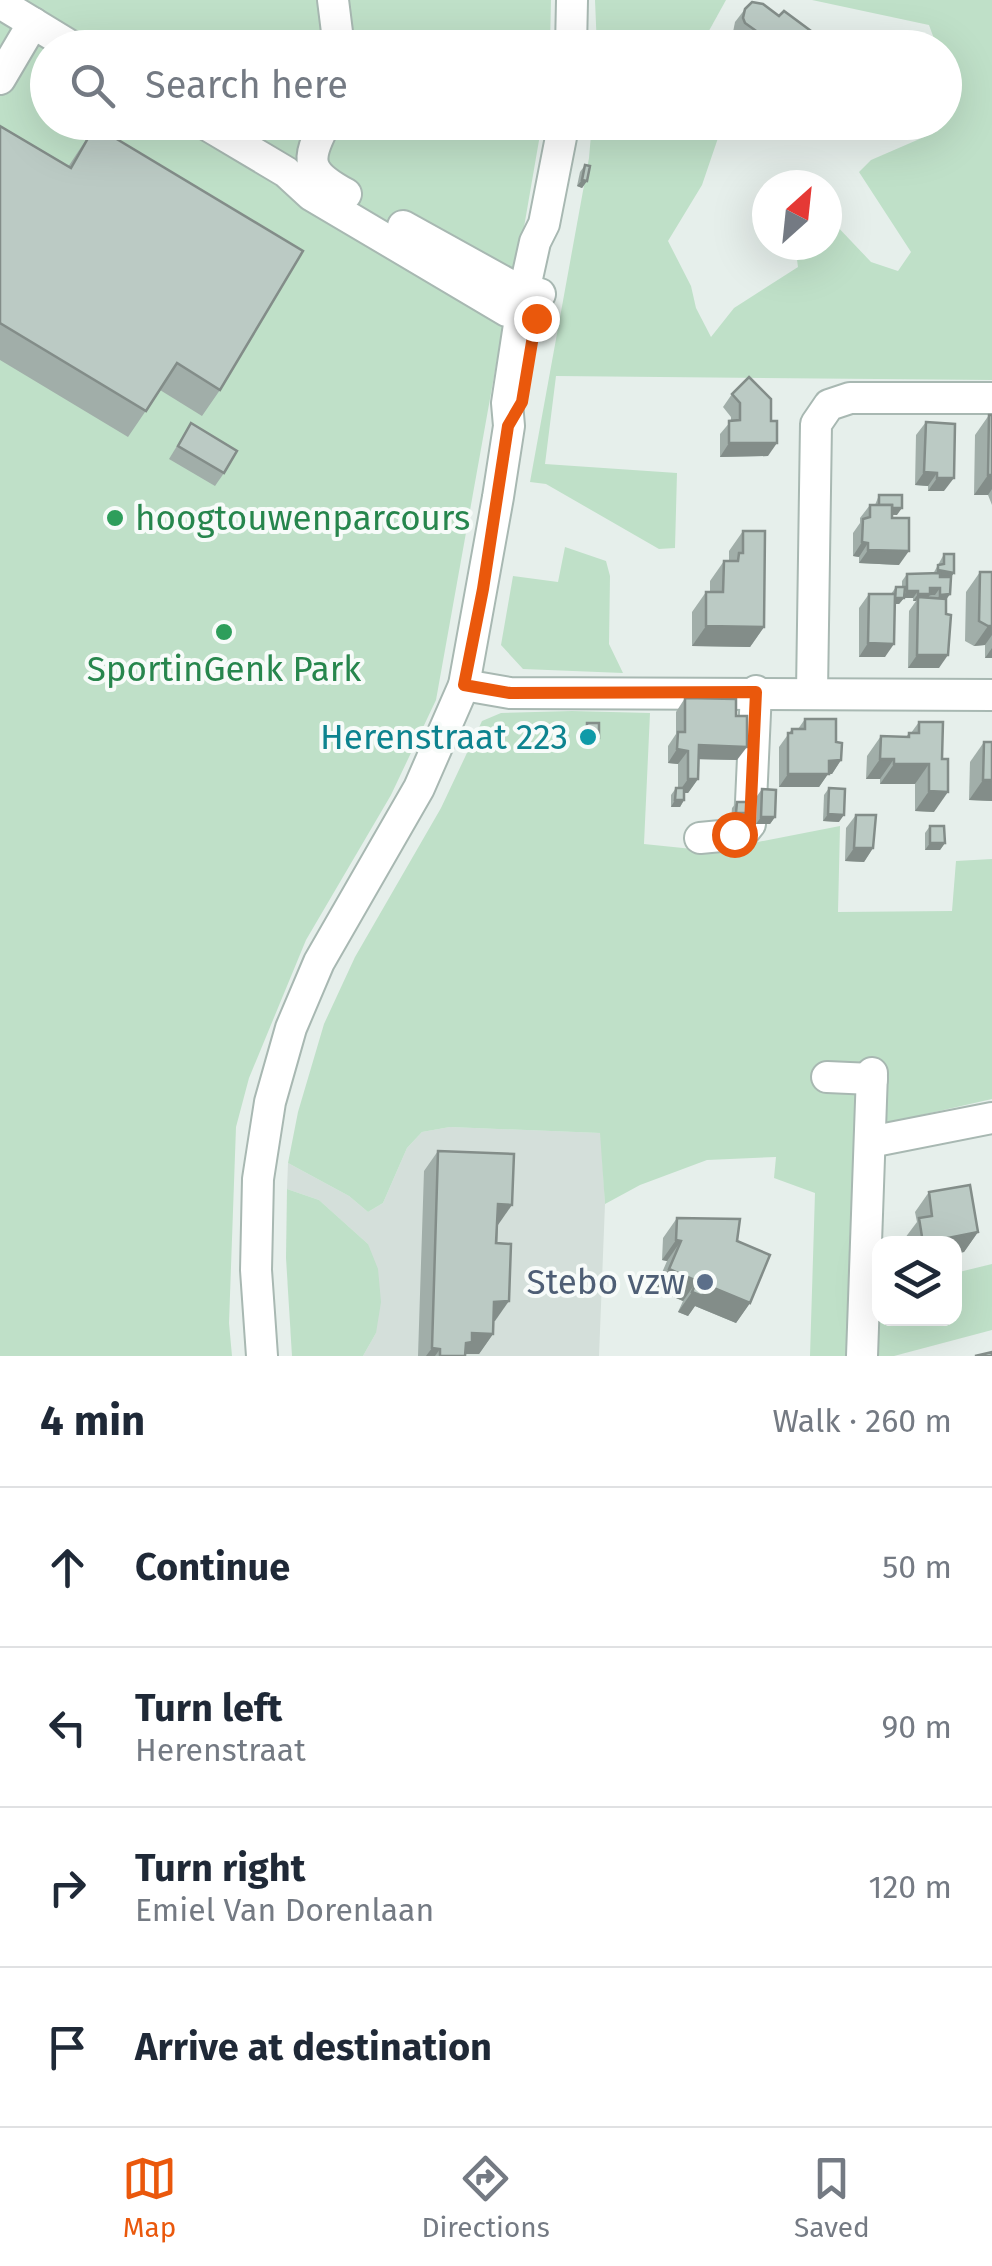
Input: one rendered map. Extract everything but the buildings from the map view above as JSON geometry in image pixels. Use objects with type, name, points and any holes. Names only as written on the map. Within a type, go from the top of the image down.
[{"type":"street","points":[[333,0],[337,30]]},
{"type":"street","points":[[571,30],[572,0]]},
{"type":"street","points":[[0,3],[45,30]]},
{"type":"street","points":[[0,79],[33,23]]},
{"type":"street","points":[[232,140],[286,172],[311,195],[530,305]]},
{"type":"street","points":[[316,140],[311,150],[314,169],[321,180],[530,305]]},
{"type":"street","points":[[262,1356],[256,1270],[258,1179],[270,1102],[291,1028],[319,962],[419,788],[464,685],[508,426],[522,402],[530,305],[549,245],[544,224],[560,140]]},
{"type":"street","points":[[812,692],[816,424],[829,405],[850,398],[992,398]]},
{"type":"street","points":[[464,685],[510,693],[992,694]]},
{"type":"street","points":[[700,838],[742,834],[750,824],[756,692]]},
{"type":"street","points":[[827,1077],[872,1076],[862,1356]]},
{"type":"street","points":[[870,1142],[992,1118]]},
{"type":"shaded area","points":[[450,1127],[601,1133],[605,1204],[599,1356],[363,1356],[376,1333],[368,1244],[319,1200],[287,1189],[288,1163],[349,1196],[368,1212],[383,1203],[407,1148],[422,1132]]},
{"type":"green space","name":"SportinGenk Park","points":[[0,0],[551,0],[550,30],[30,30],[30,140],[539,140],[436,700],[391,795],[306,940],[249,1078],[236,1127],[229,1323],[232,1356],[0,1356]]},
{"type":"green space","points":[[595,0],[726,0],[709,30],[596,30]]},
{"type":"green space","points":[[812,0],[992,0],[992,380],[556,376],[545,464],[677,473],[675,548],[659,549],[546,484],[530,482],[591,140],[717,140],[702,185],[668,241],[711,337],[734,308],[798,267],[797,260],[842,260],[842,231],[871,262],[898,271],[911,252],[859,172],[871,160],[917,140],[962,140],[962,30],[931,30],[929,25]]},
{"type":"green space","points":[[565,547],[606,561],[610,576],[609,644],[623,673],[523,669],[501,645],[513,576],[558,582]]},
{"type":"green space","points":[[501,713],[650,713],[644,844],[712,851],[840,826],[838,912],[952,911],[956,861],[992,859],[992,1099],[882,1124],[864,1087],[852,1356],[810,1356],[815,1193],[774,1178],[776,1157],[707,1160],[640,1185],[605,1204],[600,1133],[450,1127],[422,1132],[407,1148],[383,1203],[368,1212],[349,1196],[288,1163],[298,1112],[324,1024],[355,957],[441,808],[482,721]]},
{"type":"green space","points":[[287,1189],[319,1200],[368,1244],[378,1269],[381,1302],[376,1333],[363,1356],[292,1356],[286,1258]]},
{"type":"green space","points":[[992,1264],[992,1330],[894,1356],[875,1356],[879,1326],[962,1326],[962,1271]]},
{"type":"place","name":"hoogtouwenparcours","points":[[115,518]]},
{"type":"place","name":"SportinGenk Park","points":[[224,632]]},
{"type":"place","name":"Herenstraat 223","points":[[588,737]]},
{"type":"place","name":"Stebo vzw","points":[[705,1282]]},
{"type":"route","points":[[536,318],[522,402],[508,426],[464,685],[510,693],[756,692],[750,824],[742,834],[734,834]]}]
